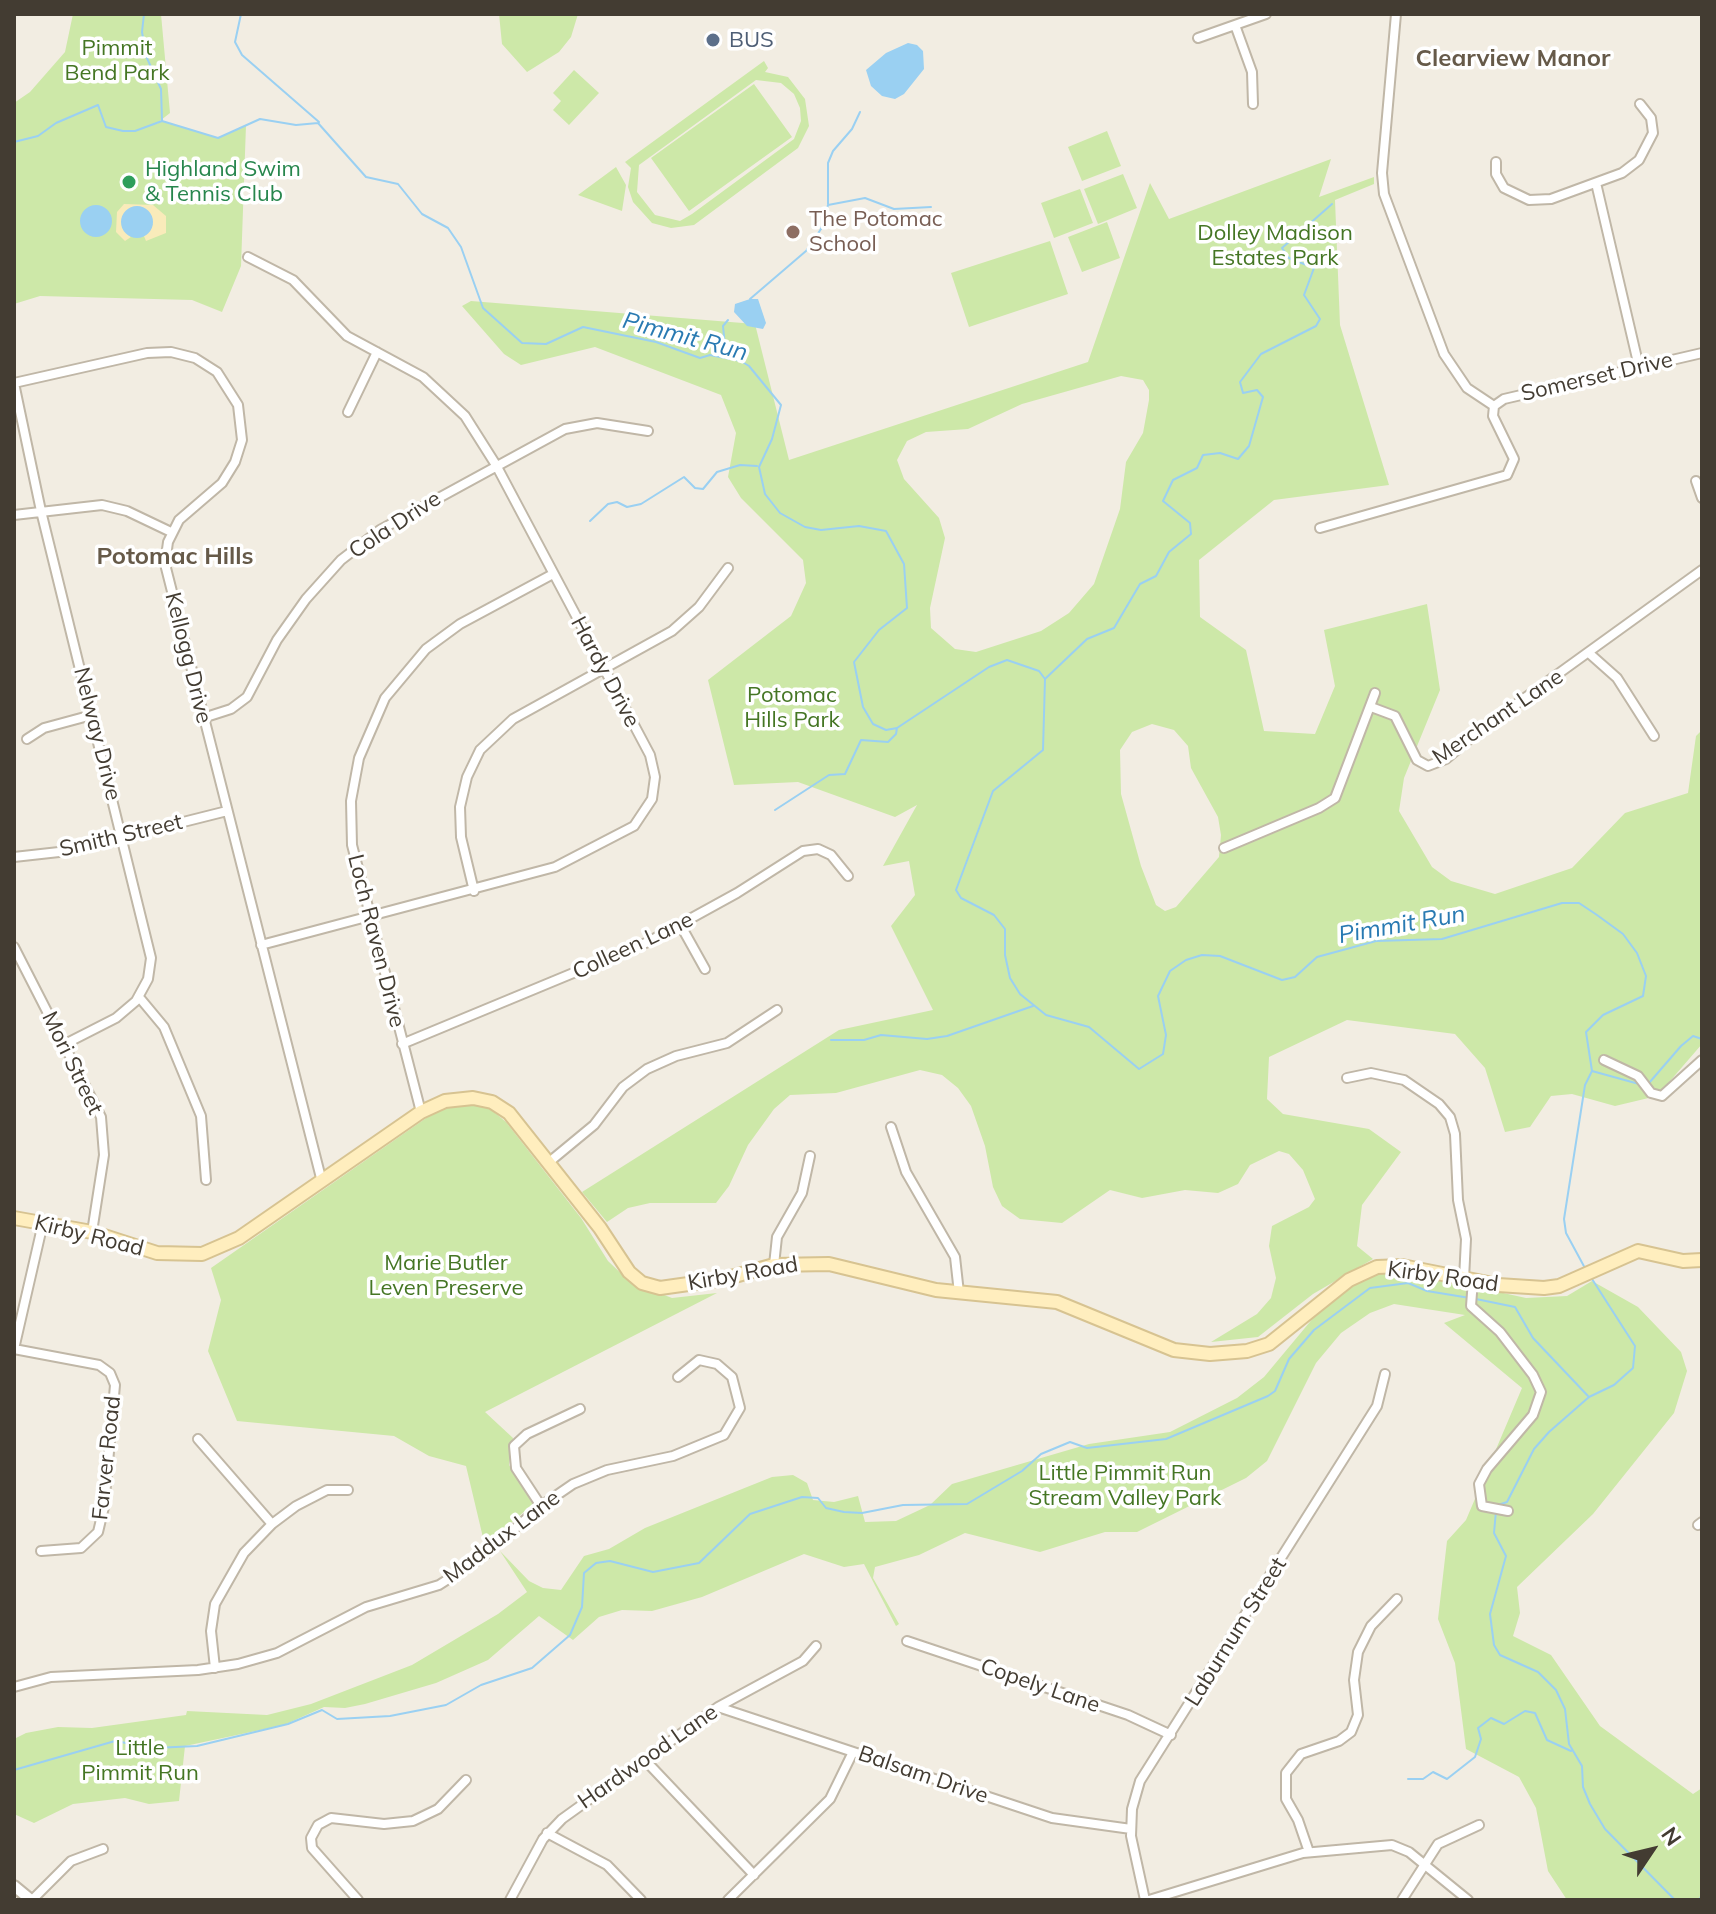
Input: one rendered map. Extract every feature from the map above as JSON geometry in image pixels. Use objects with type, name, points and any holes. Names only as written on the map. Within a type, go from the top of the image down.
[{"type":"main road","name":"Kirby Road","points":[[14,1218],[92,1232],[157,1253],[202,1254],[239,1238],[321,1178],[421,1112],[458,1099],[492,1102],[520,1126],[600,1228],[629,1272],[642,1283],[660,1288],[698,1284],[774,1265],[829,1264],[959,1293],[1068,1305],[1174,1350],[1210,1354],[1247,1351],[1269,1344],[1342,1285],[1371,1269],[1402,1266],[1470,1282],[1544,1288],[1559,1286],[1638,1251],[1683,1261],[1702,1260]]},
{"type":"street","points":[[1198,38],[1266,14]]},
{"type":"street","points":[[1320,528],[1501,479],[1511,470],[1514,459],[1493,416],[1494,406],[1467,388],[1444,354],[1384,194],[1382,173],[1396,14]]},
{"type":"street","points":[[1235,25],[1252,72],[1253,104]]},
{"type":"street","points":[[1496,162],[1496,174],[1504,188],[1529,200],[1551,199],[1596,183],[1631,167],[1646,151],[1653,125],[1640,104]]},
{"type":"street","points":[[1596,183],[1639,367]]},
{"type":"street","name":"Hardy Drive","points":[[248,257],[293,280],[336,327],[423,377],[452,402],[475,430],[653,766],[654,787],[647,809],[624,833],[580,857],[528,877],[261,945]]},
{"type":"street","points":[[14,383],[160,351],[195,358],[220,375],[238,405],[242,427],[239,452],[222,483],[186,511],[171,532],[127,511],[102,505],[14,515]]},
{"type":"street","points":[[348,412],[377,352]]},
{"type":"street","name":"Somerset Drive","points":[[1494,406],[1504,399],[1702,353]]},
{"type":"street","name":"Nelway Drive","points":[[14,383],[34,463],[41,511],[150,947],[150,968],[139,997]]},
{"type":"street","name":"Cola Drive","points":[[203,718],[231,709],[247,697],[290,619],[341,560],[402,516],[577,425],[597,423],[648,431]]},
{"type":"street","points":[[1696,481],[1702,498]]},
{"type":"street","name":"Kellogg Drive","points":[[171,532],[165,553],[167,574],[321,1178]]},
{"type":"street","points":[[474,891],[459,823],[462,792],[473,763],[490,738],[513,719],[657,641],[686,621],[728,568]]},
{"type":"street","name":"Merchant Lane","points":[[1371,707],[1395,716],[1417,760],[1428,766],[1446,759],[1479,731],[1590,654],[1702,570]]},
{"type":"street","name":"Loch Raven Drive","points":[[421,1112],[352,845],[351,801],[359,758],[375,716],[397,681],[435,642],[460,624],[553,574]]},
{"type":"street","points":[[1590,654],[1617,678],[1654,736]]},
{"type":"street","points":[[1224,848],[1330,803],[1338,793],[1375,693]]},
{"type":"street","points":[[27,739],[44,728],[92,715]]},
{"type":"street","name":"Smith Street","points":[[14,857],[68,851],[227,811]]},
{"type":"street","name":"Colleen Lane","points":[[402,1044],[631,950],[681,926],[803,851],[818,849],[831,855],[848,876]]},
{"type":"street","points":[[681,926],[705,969]]},
{"type":"street","name":"Mori Street","points":[[14,947],[96,1104],[103,1131],[104,1155],[92,1232]]},
{"type":"street","points":[[65,1044],[116,1018],[139,997],[164,1027],[201,1116],[206,1180]]},
{"type":"street","points":[[548,1163],[594,1125],[623,1087],[647,1069],[676,1056],[727,1043],[777,1010]]},
{"type":"street","points":[[1604,1060],[1638,1076],[1651,1093],[1662,1096],[1702,1060]]},
{"type":"street","points":[[1347,1078],[1371,1073],[1404,1080],[1439,1104],[1450,1117],[1455,1134],[1458,1199],[1466,1239],[1471,1303],[1500,1332],[1533,1375],[1542,1395],[1533,1415],[1483,1476],[1478,1492],[1486,1507],[1508,1511]]},
{"type":"street","points":[[891,1127],[906,1172],[955,1257],[959,1293]]},
{"type":"street","points":[[774,1265],[777,1237],[802,1193],[810,1156]]},
{"type":"street","points":[[14,1349],[43,1223]]},
{"type":"street","name":"Farver Road","points":[[14,1349],[99,1365],[110,1373],[115,1385],[104,1507],[98,1532],[81,1548],[41,1551]]},
{"type":"street","name":"Maddux Lane","points":[[14,1687],[51,1677],[215,1668],[277,1653],[366,1607],[439,1585],[481,1558],[541,1506],[590,1476],[673,1456],[724,1435],[740,1408],[732,1377],[717,1364],[699,1360],[678,1377]]},
{"type":"street","name":"Laburnum Street","points":[[1147,1900],[1132,1854],[1131,1829],[1140,1781],[1377,1406],[1385,1374]]},
{"type":"street","points":[[541,1506],[520,1479],[513,1457],[514,1446],[527,1434],[580,1409]]},
{"type":"street","points":[[198,1439],[272,1524]]},
{"type":"street","points":[[215,1668],[211,1631],[218,1596],[244,1553],[272,1524],[327,1490],[348,1490]]},
{"type":"street","points":[[1309,1852],[1301,1825],[1286,1799],[1286,1773],[1301,1754],[1339,1741],[1351,1732],[1358,1715],[1354,1680],[1358,1652],[1371,1626],[1397,1599]]},
{"type":"street","name":"Copely Lane","points":[[907,1641],[1128,1715],[1171,1735]]},
{"type":"street","name":"Hardwood Lane","points":[[510,1900],[547,1833],[718,1707],[799,1664],[816,1646]]},
{"type":"street","name":"Balsam Drive","points":[[718,1707],[1052,1818],[1131,1829]]},
{"type":"street","points":[[728,1900],[830,1799],[853,1752]]},
{"type":"street","points":[[644,1759],[754,1875]]},
{"type":"street","points":[[358,1900],[312,1848],[311,1838],[318,1825],[337,1817],[384,1824],[413,1821],[438,1809],[466,1780]]},
{"type":"street","points":[[1402,1900],[1442,1841],[1479,1825]]},
{"type":"street","points":[[547,1833],[602,1861],[641,1900]]},
{"type":"street","points":[[1147,1900],[1309,1852],[1392,1845],[1406,1850],[1468,1900]]},
{"type":"street","points":[[14,1886],[32,1900],[63,1867],[103,1849]]},
{"type":"green space","name":"Highland Swim & Tennis Club","points":[[73,14],[161,14],[170,113],[156,124],[162,121],[218,138],[246,125],[241,266],[222,312],[192,300],[40,296],[14,304],[14,103],[30,92],[65,52]]},
{"type":"green space","points":[[499,14],[578,14],[571,37],[559,52],[527,72],[502,44]]},
{"type":"green space","points":[[764,61],[768,68],[765,72],[788,77],[805,99],[809,126],[798,148],[694,225],[671,228],[652,223],[633,202],[628,187],[631,168],[625,162]],"holes":[[[756,80],[781,83],[794,94],[800,108],[801,121],[794,139],[680,221],[655,215],[637,192],[639,165]]]},
{"type":"green space","points":[[574,70],[599,93],[569,125],[553,110],[561,101],[553,93]]},
{"type":"green space","points":[[754,84],[792,137],[689,211],[651,158]]},
{"type":"green space","points":[[1107,131],[1121,166],[1082,181],[1068,147]]},
{"type":"green space","points":[[1331,159],[1319,197],[1374,177],[1374,184],[1335,200],[1340,325],[1389,485],[1274,500],[1199,560],[1200,617],[1246,650],[1264,731],[1315,734],[1335,686],[1324,630],[1427,604],[1440,690],[1404,778],[1399,811],[1432,867],[1451,881],[1495,894],[1572,868],[1625,813],[1688,793],[1696,736],[1702,730],[1702,1044],[1657,1096],[1615,1106],[1572,1094],[1551,1096],[1530,1127],[1505,1132],[1485,1068],[1455,1034],[1347,1020],[1269,1057],[1267,1099],[1283,1114],[1369,1129],[1401,1152],[1362,1205],[1357,1246],[1373,1259],[1313,1294],[1258,1337],[1211,1342],[1257,1314],[1271,1298],[1276,1278],[1269,1246],[1272,1226],[1309,1207],[1315,1199],[1303,1170],[1289,1154],[1279,1151],[1250,1165],[1238,1184],[1218,1193],[1185,1190],[1142,1198],[1110,1190],[1062,1223],[1020,1219],[1002,1206],[993,1187],[985,1146],[971,1106],[958,1088],[942,1075],[920,1070],[836,1093],[790,1095],[774,1109],[748,1145],[729,1186],[716,1203],[650,1203],[628,1208],[607,1222],[582,1192],[839,1030],[933,1010],[891,926],[915,895],[909,861],[883,866],[917,805],[895,817],[798,782],[734,785],[708,680],[791,616],[806,583],[803,560],[741,498],[728,477],[736,433],[721,395],[595,347],[521,365],[504,354],[462,306],[471,301],[755,324],[789,460],[1088,362],[1150,183],[1169,219]],"holes":[[[1121,376],[1143,380],[1149,390],[1149,400],[1143,433],[1126,462],[1120,509],[1094,584],[1069,613],[1041,631],[976,652],[955,649],[931,628],[930,608],[945,538],[939,518],[904,479],[897,460],[907,441],[926,432],[968,429],[1022,404]],[[1152,724],[1174,730],[1188,746],[1191,768],[1218,817],[1221,835],[1219,857],[1176,907],[1165,911],[1156,905],[1141,866],[1121,794],[1120,750],[1132,732]]]},
{"type":"green space","points":[[616,167],[626,185],[622,211],[578,195]]},
{"type":"green space","points":[[1123,174],[1137,208],[1098,224],[1084,189]]},
{"type":"green space","points":[[1080,189],[1093,223],[1054,238],[1041,203]]},
{"type":"green space","points":[[1107,222],[1120,258],[1082,272],[1068,237]]},
{"type":"green space","points":[[1050,241],[1068,294],[969,327],[951,273]]},
{"type":"green space","name":"Marie Butler Leven Preserve","points":[[466,1102],[488,1107],[506,1122],[581,1218],[608,1261],[630,1282],[672,1298],[717,1293],[485,1412],[513,1438],[509,1465],[534,1503],[485,1546],[466,1466],[429,1456],[394,1436],[237,1421],[208,1351],[221,1300],[211,1268],[442,1107]]},
{"type":"green space","name":"Little Pimmit Run Stream Valley Park","points":[[1403,1271],[1526,1298],[1567,1296],[1592,1281],[1638,1307],[1681,1352],[1687,1371],[1674,1413],[1593,1514],[1517,1587],[1520,1613],[1513,1636],[1551,1655],[1600,1726],[1693,1794],[1702,1788],[1702,1900],[1567,1900],[1548,1871],[1536,1808],[1519,1777],[1466,1749],[1455,1663],[1438,1619],[1447,1541],[1466,1520],[1522,1388],[1444,1323],[1465,1315],[1394,1304],[1370,1313],[1341,1333],[1316,1363],[1267,1461],[1246,1478],[1137,1532],[1105,1532],[1040,1552],[965,1533],[919,1555],[875,1567],[873,1578],[899,1624],[896,1626],[864,1564],[844,1567],[804,1554],[702,1597],[652,1611],[622,1610],[599,1617],[573,1640],[539,1616],[488,1660],[436,1683],[365,1704],[345,1708],[324,1707],[284,1725],[185,1746],[179,1801],[149,1804],[125,1798],[73,1804],[34,1823],[14,1814],[14,1739],[26,1733],[58,1727],[92,1728],[186,1715],[187,1711],[267,1715],[311,1704],[412,1665],[498,1614],[527,1592],[500,1551],[529,1581],[543,1588],[561,1590],[584,1556],[609,1549],[645,1528],[772,1477],[793,1475],[807,1483],[813,1500],[834,1502],[858,1496],[865,1522],[896,1521],[930,1505],[952,1484],[1089,1444],[1170,1432],[1237,1398],[1264,1377],[1314,1317],[1347,1285],[1367,1273]]},
{"type":"sand","points":[[124,204],[153,205],[166,216],[166,233],[146,241],[144,236],[153,224],[128,235],[131,237],[125,241],[116,232],[117,212]]},
{"type":"water","points":[[908,43],[917,45],[923,51],[924,69],[904,94],[895,99],[882,96],[871,86],[866,70],[886,53]]},
{"type":"water","points":[[96,205],[107,210],[112,221],[107,232],[96,237],[85,232],[80,221],[85,210]]},
{"type":"water","points":[[137,206],[148,211],[153,222],[148,233],[137,238],[126,233],[121,222],[126,211]]},
{"type":"water","points":[[758,299],[766,323],[763,329],[747,326],[734,312],[735,304]]},
{"type":"waterway","name":"Pimmit Run","points":[[144,14],[142,32],[146,56],[161,89],[162,120]]},
{"type":"waterway","points":[[241,14],[235,42],[242,55],[319,122]]},
{"type":"waterway","name":"Pimmit Run","points":[[14,142],[38,136],[56,123],[98,105],[106,127],[123,131],[135,131],[162,121],[218,138],[260,119],[296,125],[318,123],[366,177],[398,184],[422,214],[448,228],[461,247],[483,308],[522,343],[546,344],[583,327],[656,342],[700,358],[710,355],[741,361],[749,366],[781,405],[772,439],[759,467],[765,494],[780,513],[805,527],[821,530],[859,526],[886,531],[904,564],[907,608],[879,630],[854,662],[863,707],[873,724],[886,730],[897,728],[989,667],[1007,660],[1039,671],[1045,679],[1043,750],[993,791],[956,890],[961,898],[994,915],[1005,929],[1005,955],[1010,978],[1020,994],[1046,1015],[1089,1027],[1139,1069],[1163,1054],[1166,1035],[1158,996],[1170,971],[1186,960],[1202,955],[1220,956],[1282,980],[1295,977],[1317,957],[1376,941],[1442,939],[1562,903],[1579,903],[1597,915],[1623,934],[1637,953],[1646,976],[1643,996],[1603,1015],[1586,1032],[1592,1071],[1585,1085],[1564,1219],[1566,1233],[1586,1270]]},
{"type":"waterway","points":[[828,204],[828,163],[860,112]]},
{"type":"waterway","points":[[750,299],[806,251],[821,229],[828,205],[865,198],[894,209],[931,207]]},
{"type":"waterway","points":[[1045,679],[1087,639],[1114,628],[1140,584],[1156,576],[1169,552],[1191,534],[1190,523],[1163,501],[1173,480],[1197,468],[1203,455],[1220,453],[1238,459],[1249,446],[1263,397],[1257,390],[1243,393],[1240,382],[1261,354],[1316,326],[1320,319],[1304,295],[1314,268],[1289,258],[1282,248],[1332,204]]},
{"type":"waterway","points":[[726,357],[723,326],[728,320]]},
{"type":"waterway","points":[[590,521],[608,504],[617,502],[627,507],[641,504],[684,477],[695,488],[703,489],[717,472],[740,465],[757,466]]},
{"type":"waterway","points":[[775,810],[829,775],[845,774],[861,740],[888,742],[896,734],[897,728]]},
{"type":"waterway","points":[[831,1040],[864,1040],[881,1035],[927,1039],[947,1036],[1033,1006]]},
{"type":"waterway","points":[[1649,1083],[1693,1036],[1702,1039]]},
{"type":"waterway","points":[[1592,1071],[1639,1084]]},
{"type":"waterway","name":"Pimmit Run","points":[[1498,1505],[1507,1502],[1534,1449],[1549,1432],[1589,1397],[1614,1385],[1633,1368],[1635,1346],[1592,1279]]},
{"type":"waterway","name":"Little Pimmit Run","points":[[14,1770],[115,1741],[154,1748],[197,1746],[288,1724],[322,1710],[337,1719],[390,1716],[446,1705],[481,1685],[532,1668],[570,1635],[582,1607],[584,1573],[596,1563],[610,1561],[653,1572],[699,1563],[750,1514],[802,1497],[818,1498],[826,1508],[862,1513],[903,1505],[967,1504],[1022,1471],[1041,1454],[1070,1442],[1087,1448],[1166,1439],[1268,1396],[1275,1391],[1289,1359],[1314,1330],[1370,1288],[1408,1283],[1427,1291],[1470,1298]]},
{"type":"waterway","name":"Little Pimmit Run","points":[[1476,1299],[1515,1307],[1533,1338],[1588,1396]]},
{"type":"waterway","name":"Pimmit Run","points":[[1496,1511],[1494,1533],[1506,1556],[1490,1614],[1494,1645],[1500,1655],[1538,1672],[1556,1690],[1565,1709],[1569,1744],[1582,1766],[1583,1787],[1590,1804],[1605,1829],[1675,1900]]},
{"type":"waterway","points":[[1408,1779],[1423,1779],[1433,1772],[1447,1779],[1475,1757],[1481,1739],[1478,1728],[1491,1718],[1504,1724],[1525,1711],[1535,1713],[1547,1740],[1571,1751]]},
{"type":"waterway","points":[[1699,1900],[1702,1895]]},
{"type":"place","name":"BUS","points":[[713,40]]},
{"type":"place","name":"Highland Swim & Tennis Club","points":[[129,182]]},
{"type":"place","name":"The Potomac School","points":[[793,232]]},
{"type":"district","name":"Clearview Manor","points":[[1513,59]]},
{"type":"district","name":"Potomac Hills","points":[[175,557]]},
{"type":"park label","name":"Pimmit Bend Park","points":[[117,60]]},
{"type":"park label","name":"Dolley Madison Estates Park","points":[[1275,246]]},
{"type":"park label","name":"Potomac Hills Park","points":[[792,708]]}]
